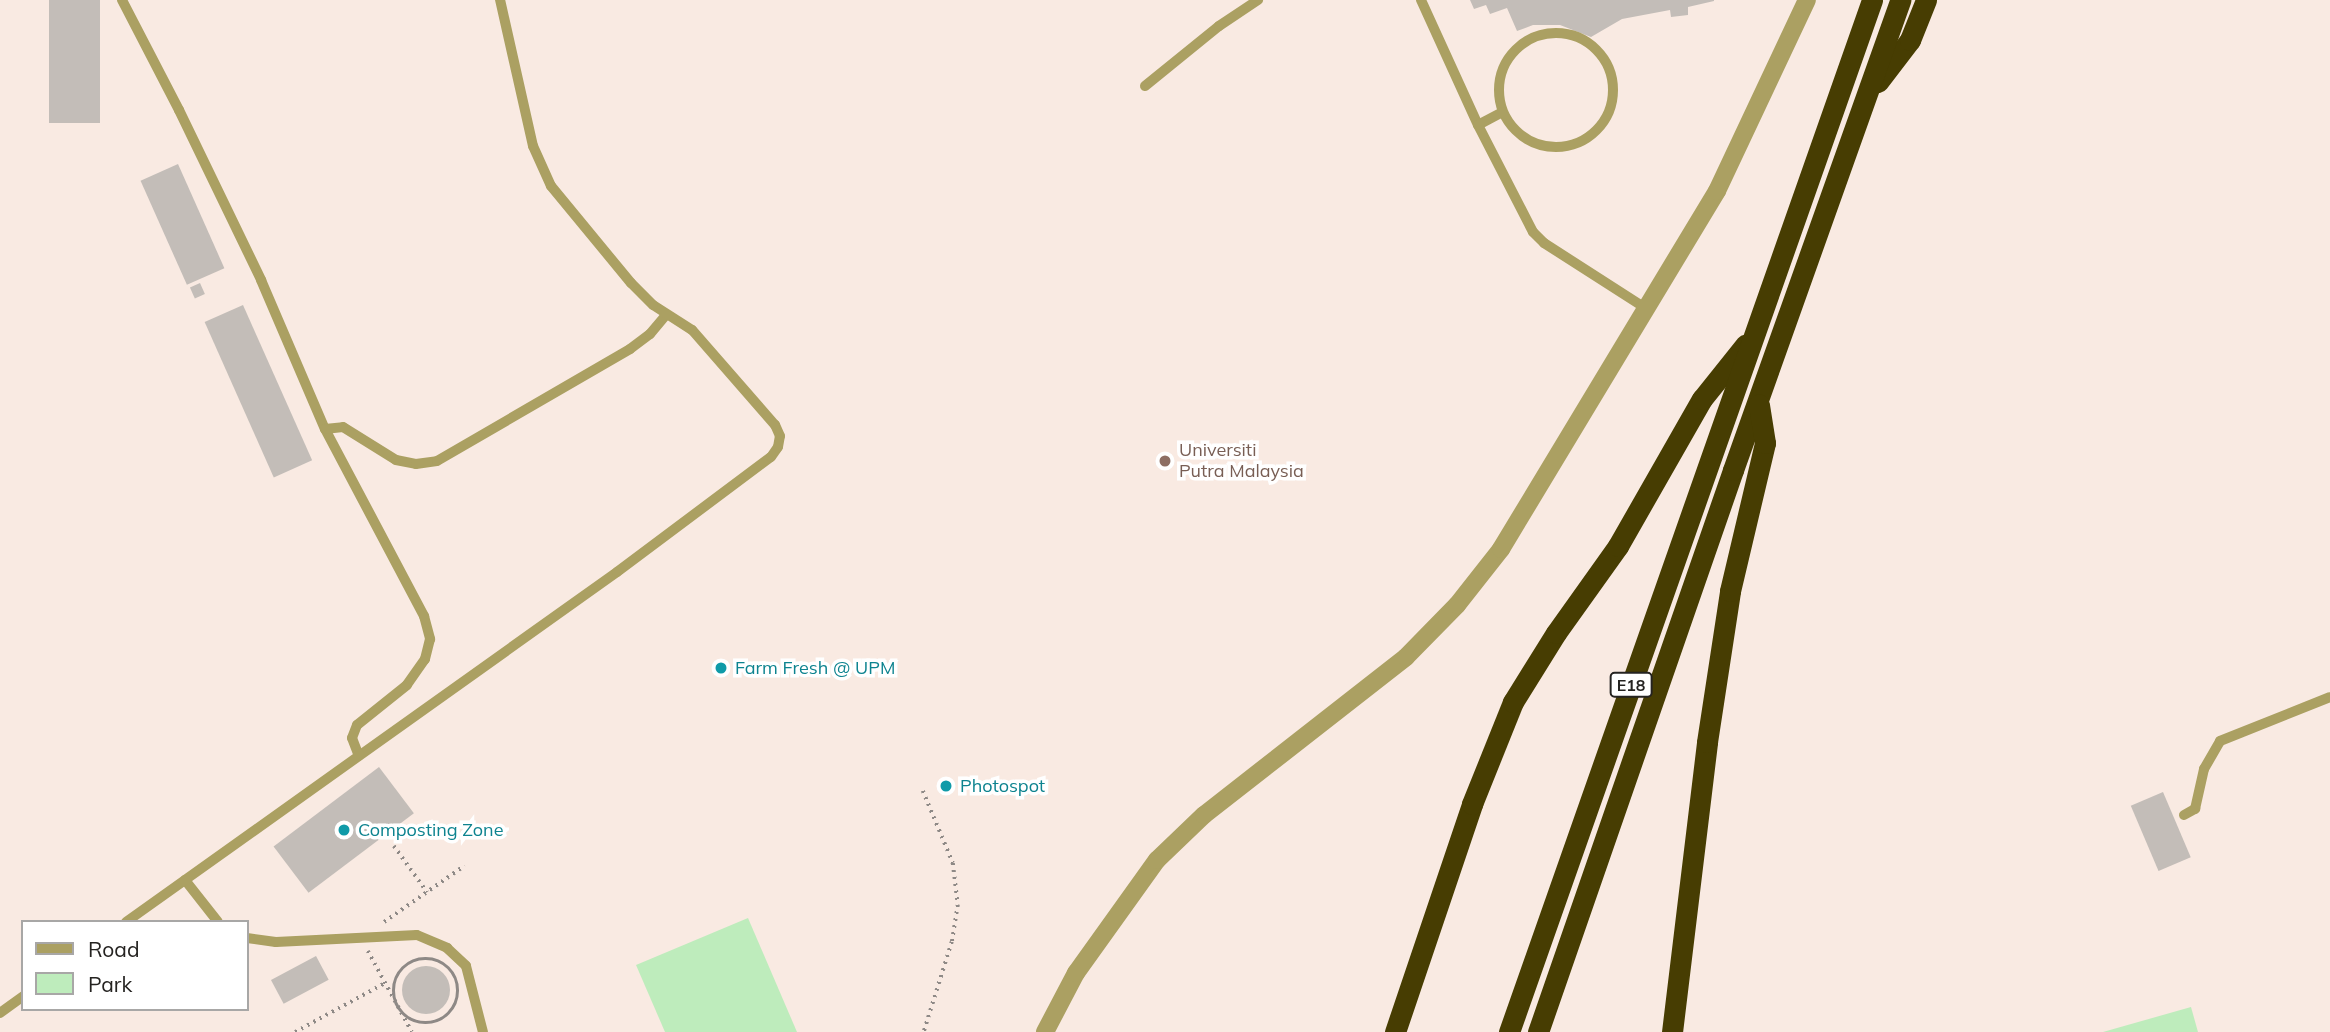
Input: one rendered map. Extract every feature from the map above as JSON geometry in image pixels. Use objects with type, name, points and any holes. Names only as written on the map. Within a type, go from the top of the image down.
[{"type":"highway","name":"E18","points":[[1508,1032],[1872,0]]},
{"type":"highway","name":"E18","points":[[1538,1032],[1869,95],[1900,0]]},
{"type":"highway","points":[[1869,95],[1910,40],[1926,0]]},
{"type":"highway","points":[[1395,1032],[1472,804],[1513,702],[1556,633],[1618,547],[1702,399],[1752,338]]},
{"type":"highway","points":[[1672,1032],[1707,742],[1730,591],[1765,443],[1759,401]]},
{"type":"street","points":[[1045,1032],[1076,972],[1157,860],[1204,816],[1355,700],[1406,657],[1457,605],[1502,549],[1717,191],[1807,0]]},
{"type":"lane","points":[[121,0],[179,110],[261,280],[325,429],[424,617],[430,639],[418,672],[357,725],[352,738],[359,756]]},
{"type":"lane","points":[[129,920],[617,572],[771,457],[778,447],[780,436],[775,425],[692,330],[666,315],[631,284],[567,209],[540,166],[500,0]]},
{"type":"lane","points":[[1145,86],[1219,26],[1258,0]]},
{"type":"lane","points":[[1420,0],[1478,125],[1533,232],[1544,243],[1647,309]]},
{"type":"lane","points":[[1563,32],[1582,39],[1598,51],[1609,68],[1614,88],[1611,107],[1602,125],[1578,143],[1548,148],[1529,142],[1513,129],[1502,112],[1498,92],[1500,72],[1510,54],[1525,41],[1543,33],[1563,32]]},
{"type":"lane","points":[[1478,125],[1502,112]]},
{"type":"lane","points":[[325,429],[344,428],[396,460],[416,464],[437,461],[630,349],[650,334],[666,315]]},
{"type":"lane","points":[[2184,816],[2195,809],[2204,769],[2220,741],[2330,697]]},
{"type":"lane","points":[[185,880],[216,920]]},
{"type":"lane","points":[[248,938],[276,942],[417,935],[447,948],[466,966],[483,1032]]},
{"type":"lane","points":[[0,1013],[21,997]]},
{"type":"path","points":[[923,791],[953,863],[958,905],[952,942],[924,1032]]},
{"type":"path","points":[[394,846],[427,891]]},
{"type":"path","points":[[412,1032],[361,937],[464,866]]},
{"type":"path","points":[[433,960],[451,971],[456,980],[457,1000],[445,1017],[425,1023],[414,1021],[398,1007],[394,986],[404,967],[413,961],[433,960]]},
{"type":"path","points":[[295,1032],[385,983]]},
{"type":"shaded area","name":"Universiti Putra Malaysia","points":[[0,0],[2330,0],[2330,1032],[0,1032]]},
{"type":"green space","points":[[748,918],[797,1032],[665,1032],[636,965]]},
{"type":"green space","points":[[2191,1007],[2198,1032],[2103,1032]]},
{"type":"building","points":[[49,0],[100,0],[100,123],[49,123]]},
{"type":"building","points":[[1470,0],[1714,1],[1688,7],[1688,15],[1671,17],[1670,10],[1622,19],[1591,37],[1560,25],[1533,25],[1517,31],[1507,8],[1490,14],[1486,5],[1474,9]]},
{"type":"building","points":[[178,164],[224,268],[187,285],[141,181]]},
{"type":"building","points":[[200,283],[205,294],[195,298],[190,287]]},
{"type":"building","points":[[243,305],[312,460],[274,477],[205,322]]},
{"type":"building","name":"Composting Zone","points":[[379,767],[414,813],[308,893],[274,846]]},
{"type":"building","points":[[2163,792],[2191,857],[2159,871],[2131,806]]},
{"type":"building","points":[[316,956],[329,980],[284,1004],[271,980]]},
{"type":"building","points":[[426,966],[443,973],[450,990],[443,1007],[426,1014],[409,1007],[402,990],[409,973]]},
{"type":"place","name":"Universiti Putra Malaysia","points":[[1165,461]]},
{"type":"place","name":"Farm Fresh @ UPM","points":[[721,668]]},
{"type":"place","name":"Photospot","points":[[946,786]]},
{"type":"place","name":"Composting Zone","points":[[344,830]]}]
